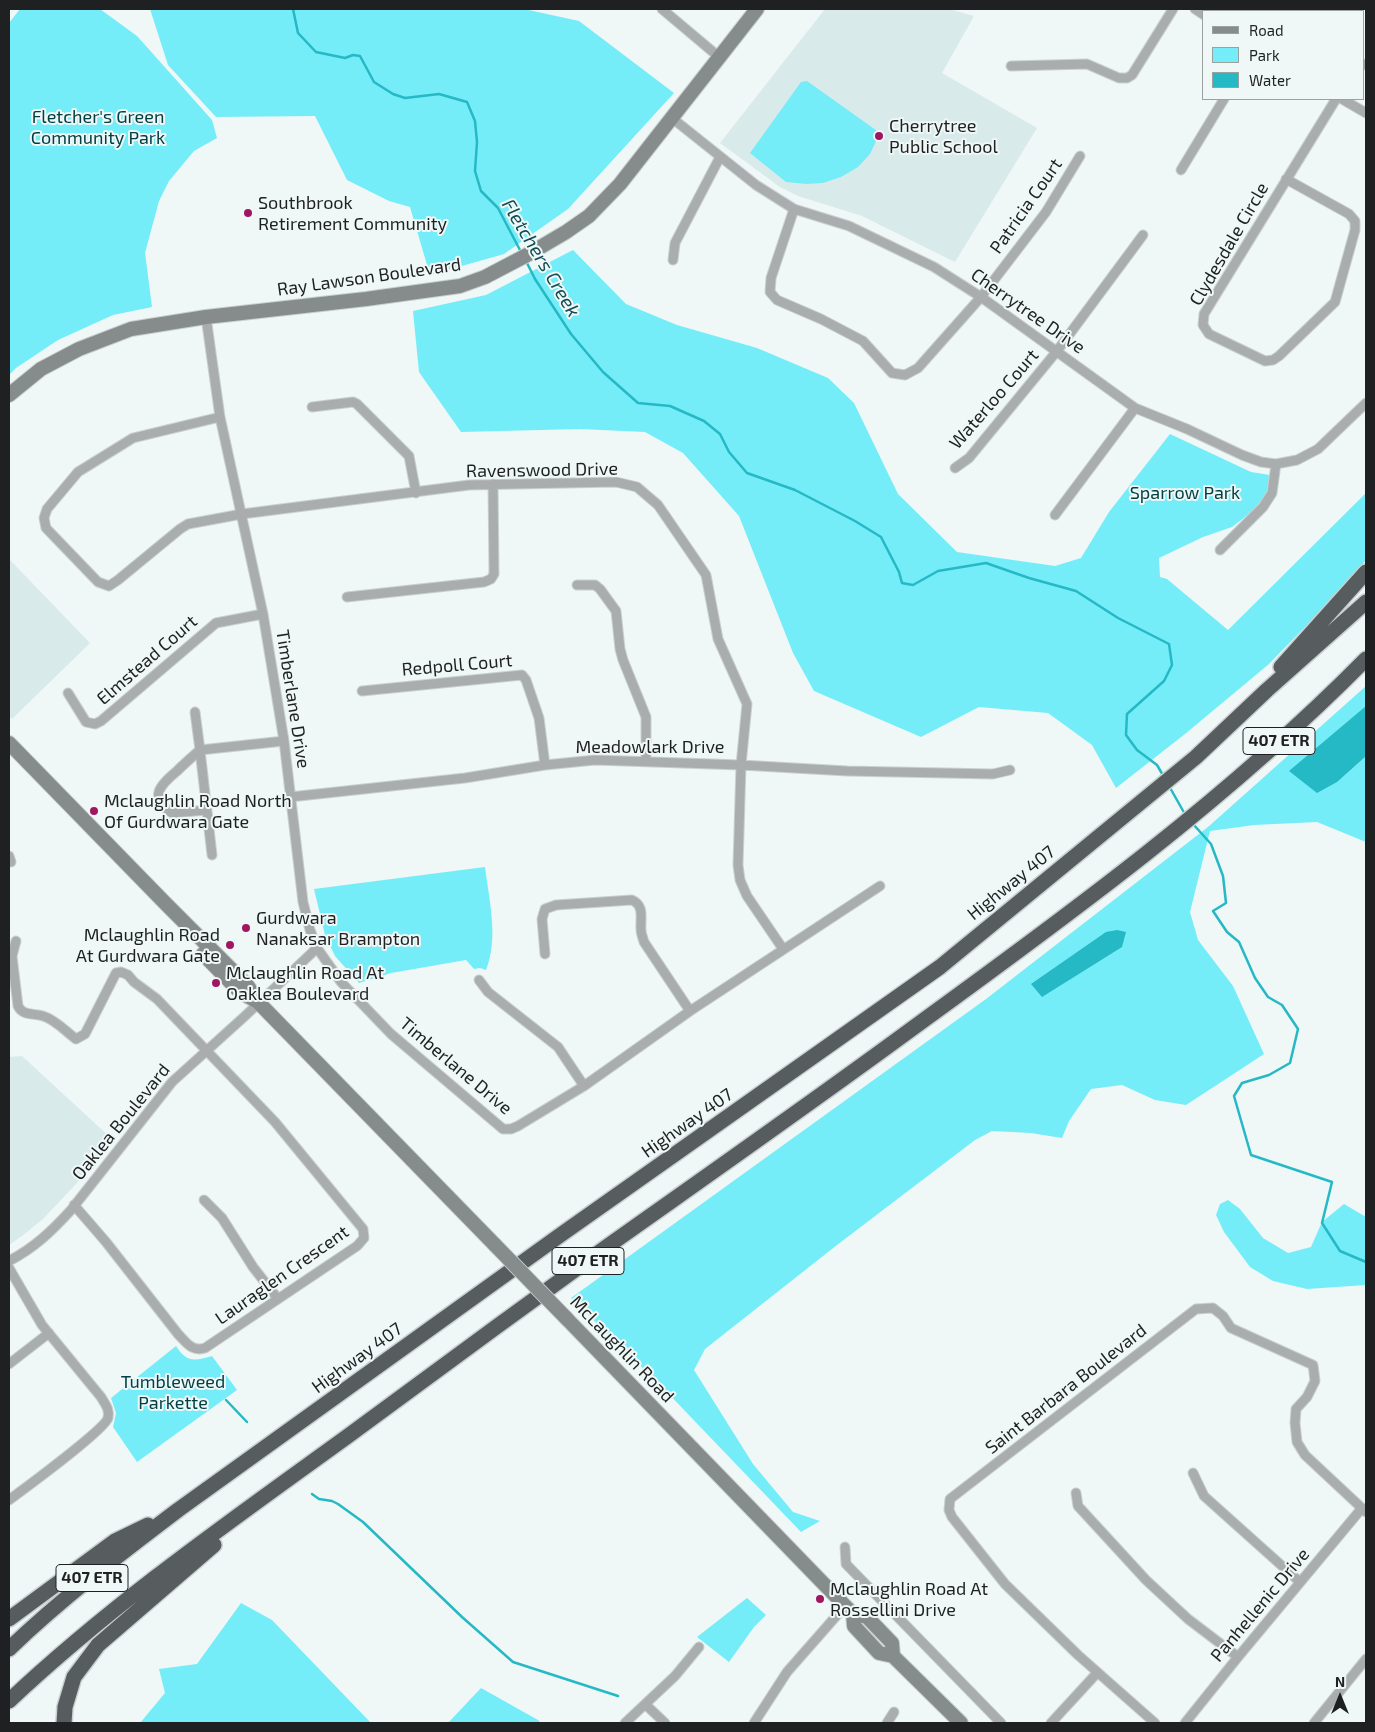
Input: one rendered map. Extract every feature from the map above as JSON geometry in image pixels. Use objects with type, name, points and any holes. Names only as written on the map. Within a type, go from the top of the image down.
[{"type":"highway","points":[[1267,690],[1280,668],[1366,572]]},
{"type":"highway","name":"Highway 407","points":[[9,1649],[123,1552],[178,1510],[559,1236],[940,967],[1196,757],[1267,690],[1366,602]]},
{"type":"highway","name":"407 ETR","points":[[9,1701],[53,1660],[140,1589],[603,1250],[827,1091],[1048,930],[1222,792],[1336,690],[1366,659]]},
{"type":"highway","points":[[1336,690],[1355,682],[1366,672]]},
{"type":"highway","points":[[64,1723],[65,1707],[74,1677],[98,1645],[234,1528],[256,1503]]},
{"type":"highway","points":[[9,1619],[115,1541],[178,1510]]},
{"type":"street","points":[[662,9],[720,57]]},
{"type":"street","name":"Ray Lawson Boulevard","points":[[9,395],[41,369],[79,349],[103,339],[140,328],[206,317],[366,299],[460,286],[485,277],[566,232],[598,207],[620,184],[757,9]]},
{"type":"street","points":[[1011,66],[1088,64],[1119,78],[1127,78],[1132,74],[1173,9]]},
{"type":"street","points":[[1181,170],[1223,100]]},
{"type":"street","name":"Clydesdale Circle","points":[[1286,179],[1349,214],[1355,221],[1355,230],[1335,302],[1279,356],[1273,360],[1265,361],[1209,334],[1203,325],[1204,314],[1286,179],[1335,100]]},
{"type":"street","points":[[1344,100],[1366,113]]},
{"type":"street","name":"Cherrytree Drive","points":[[672,118],[756,185],[794,209],[857,229],[934,267],[981,297],[1136,408],[1188,429],[1242,455],[1261,462],[1276,464],[1297,460],[1318,449],[1366,403]]},
{"type":"street","name":"Patricia Court","points":[[794,209],[771,278],[770,292],[777,300],[821,319],[864,341],[892,373],[905,375],[918,368],[981,297],[1046,212],[1080,156]]},
{"type":"street","points":[[673,260],[675,243],[720,157]]},
{"type":"street","name":"Waterloo Court","points":[[955,468],[969,458],[1057,351],[1143,235]]},
{"type":"street","name":"Timberlane Drive","points":[[206,317],[220,417],[263,614],[284,741],[303,902],[310,930],[317,948],[345,986],[391,1034],[503,1129],[512,1129],[518,1126],[584,1086],[690,1011],[880,886]]},
{"type":"street","points":[[312,407],[353,402],[357,404],[409,456],[416,493]]},
{"type":"street","points":[[1055,515],[1136,408]]},
{"type":"street","name":"Ravenswood Drive","points":[[220,417],[133,438],[78,472],[47,509],[44,518],[46,528],[98,582],[109,586],[188,524],[242,514],[469,485],[493,484],[616,482],[637,487],[658,505],[706,575],[718,639],[747,704],[741,764],[738,865],[740,880],[747,896],[783,949]]},
{"type":"street","points":[[1220,550],[1263,507],[1272,493],[1276,464]]},
{"type":"street","points":[[347,597],[484,582],[491,579],[494,574],[493,484]]},
{"type":"street","points":[[577,585],[595,586],[600,589],[616,612],[623,660],[646,717],[646,761]]},
{"type":"street","name":"Elmstead Court","points":[[68,693],[86,722],[95,724],[101,721],[216,623],[263,614]]},
{"type":"street","name":"Redpoll Court","points":[[362,691],[522,675],[526,680],[539,718],[545,765]]},
{"type":"street","points":[[195,712],[212,855]]},
{"type":"street","points":[[207,810],[172,813],[165,808],[160,800],[158,793],[163,782],[200,750],[284,741]]},
{"type":"street","points":[[9,743],[247,985],[259,1003]]},
{"type":"street","points":[[9,755],[240,992],[259,1003]]},
{"type":"street","name":"Meadowlark Drive","points":[[290,797],[465,778],[545,765],[595,760],[741,764],[847,771],[993,774],[1010,770]]},
{"type":"street","points":[[545,954],[542,919],[545,909],[556,905],[632,900],[641,908],[640,929],[644,942],[690,1011]]},
{"type":"street","name":"Lauraglen Crescent","points":[[16,941],[12,956],[18,1006],[24,1013],[45,1016],[57,1023],[76,1039],[80,1038],[85,1034],[116,973],[121,972],[128,975],[134,982],[157,999],[275,1122],[363,1229],[364,1238],[357,1246],[205,1348],[198,1350],[191,1348],[74,1205]]},
{"type":"street","name":"Oaklea Boulevard","points":[[9,1261],[47,1235],[74,1205],[172,1082],[317,948]]},
{"type":"street","points":[[479,980],[488,992],[558,1047],[584,1086]]},
{"type":"street","name":"McLaughlin Road","points":[[259,1003],[849,1610],[867,1617],[880,1630],[892,1643],[894,1656],[961,1723]]},
{"type":"street","points":[[204,1200],[222,1218],[253,1267],[278,1299]]},
{"type":"street","points":[[9,1268],[42,1325],[101,1397],[109,1410],[107,1420],[90,1437],[9,1500]]},
{"type":"street","name":"Saint Barbara Boulevard","points":[[1155,1723],[1097,1673],[1005,1584],[952,1517],[949,1510],[950,1499],[1196,1309],[1213,1308],[1223,1316],[1230,1328],[1313,1365],[1315,1381],[1307,1396],[1296,1409],[1297,1442],[1306,1455],[1364,1510]]},
{"type":"street","points":[[9,1364],[49,1333]]},
{"type":"street","points":[[1193,1473],[1204,1496],[1300,1582]]},
{"type":"street","points":[[1076,1493],[1078,1506],[1146,1580],[1188,1619],[1238,1657]]},
{"type":"street","name":"Panhellenic Drive","points":[[1185,1723],[1300,1582],[1364,1510]]},
{"type":"street","points":[[845,1547],[846,1564],[1001,1723]]},
{"type":"street","points":[[754,1723],[786,1672],[849,1610]]},
{"type":"street","points":[[625,1723],[675,1676],[699,1647]]},
{"type":"street","points":[[1314,1723],[1366,1659]]},
{"type":"street","points":[[1051,1723],[1097,1673]]},
{"type":"street","points":[[646,1705],[665,1723]]},
{"type":"street","points":[[887,1723],[894,1712]]},
{"type":"shaded area","name":"Cherrytree Public School","points":[[825,9],[949,9],[974,16],[942,73],[1037,128],[955,262],[862,216],[798,196],[780,187],[720,143]]},
{"type":"shaded area","points":[[9,559],[90,643],[12,719],[9,716]]},
{"type":"shaded area","points":[[22,1056],[112,1139],[76,1184],[43,1219],[9,1245],[9,1057]]},
{"type":"green space","name":"Fletcher's Green Community Park","points":[[20,9],[100,9],[137,36],[212,120],[217,138],[194,151],[169,181],[159,201],[145,253],[152,307],[113,315],[58,340],[16,368],[9,375],[9,23]]},
{"type":"green space","points":[[150,9],[524,9],[579,21],[674,93],[568,209],[504,254],[430,275],[410,207],[389,201],[347,180],[315,116],[216,117],[168,65]]},
{"type":"green space","points":[[807,81],[880,133],[870,154],[858,167],[841,177],[823,183],[786,182],[750,153],[801,82]]},
{"type":"green space","name":"Sparrow Park","points":[[573,250],[626,304],[677,325],[757,348],[828,378],[854,403],[898,494],[957,552],[1055,566],[1081,558],[1109,512],[1170,434],[1251,472],[1270,475],[1267,493],[1254,510],[1232,527],[1203,537],[1159,558],[1160,577],[1167,579],[1228,630],[1366,493],[1366,560],[1335,596],[1269,664],[1116,788],[1092,745],[1048,713],[979,707],[921,737],[814,691],[793,653],[739,516],[683,453],[645,432],[580,429],[461,432],[419,372],[413,311],[486,295]]},
{"type":"green space","points":[[1366,686],[1366,842],[1317,822],[1254,825],[1210,831],[1190,912],[1198,940],[1233,986],[1264,1054],[1186,1105],[1155,1100],[1122,1085],[1091,1089],[1069,1121],[1062,1138],[1031,1133],[992,1131],[975,1140],[705,1349],[694,1370],[753,1464],[793,1512],[820,1521],[801,1532],[663,1388],[571,1298],[986,999],[1208,827]]},
{"type":"green space","points":[[485,867],[492,919],[492,945],[486,970],[474,969],[466,960],[391,973],[359,983],[335,956],[325,935],[314,889]]},
{"type":"green space","points":[[1228,1200],[1240,1209],[1263,1238],[1288,1253],[1311,1247],[1322,1222],[1344,1204],[1366,1217],[1366,1285],[1307,1289],[1273,1281],[1250,1267],[1224,1232],[1216,1215],[1220,1204]]},
{"type":"green space","name":"Tumbleweed Parkette","points":[[176,1346],[187,1358],[196,1360],[212,1356],[237,1390],[137,1462],[113,1427],[116,1413],[111,1398]]},
{"type":"green space","points":[[747,1598],[766,1615],[754,1627],[729,1662],[697,1637]]},
{"type":"green space","points":[[241,1603],[272,1620],[371,1723],[140,1723],[165,1693],[159,1669],[197,1664]]},
{"type":"green space","points":[[481,1688],[538,1720],[541,1723],[448,1723]]},
{"type":"water","points":[[1366,706],[1366,756],[1337,782],[1317,793],[1289,771]]},
{"type":"water","points":[[1117,930],[1126,932],[1122,947],[1042,997],[1031,984],[1106,932]]},
{"type":"waterway","name":"Fletchers Creek","points":[[293,9],[298,33],[316,52],[345,58],[353,55],[360,56],[374,82],[393,94],[405,98],[439,94],[467,102],[475,121],[477,142],[475,171],[481,191],[498,208],[521,252]]},
{"type":"waterway","name":"Fletchers Creek","points":[[526,261],[535,279],[571,334],[603,372],[638,403],[670,406],[704,421],[720,434],[729,452],[747,473],[795,490],[855,521],[881,537],[899,572],[902,583],[913,585],[938,571],[986,563],[1029,578],[1076,591],[1118,618],[1169,644],[1172,665],[1164,681],[1127,714],[1126,735],[1137,750],[1157,765],[1164,777]]},
{"type":"waterway","name":"Fletchers Creek","points":[[1169,786],[1186,816]]},
{"type":"waterway","name":"Fletchers Creek","points":[[1193,824],[1211,844],[1223,876],[1226,903],[1213,911],[1227,932],[1239,942],[1255,978],[1268,997],[1282,1005],[1298,1029],[1290,1063],[1269,1075],[1242,1083],[1234,1096],[1251,1155],[1332,1182],[1322,1223],[1340,1251],[1366,1262]]},
{"type":"waterway","points":[[226,1400],[247,1422]]},
{"type":"waterway","points":[[312,1494],[319,1499],[338,1504],[363,1522],[462,1617],[513,1662],[618,1696]]},
{"type":"place","name":"Cherrytree Public School","points":[[879,136]]},
{"type":"place","name":"Southbrook Retirement Community","points":[[248,213]]},
{"type":"place","name":"Mclaughlin Road North Of Gurdwara Gate","points":[[94,811]]},
{"type":"place","name":"Gurdwara Nanaksar Brampton","points":[[246,928]]},
{"type":"place","name":"Mclaughlin Road At Gurdwara Gate","points":[[230,945]]},
{"type":"place","name":"Mclaughlin Road At Oaklea Boulevard","points":[[216,983]]},
{"type":"place","name":"Mclaughlin Road At Rossellini Drive","points":[[820,1599]]}]
